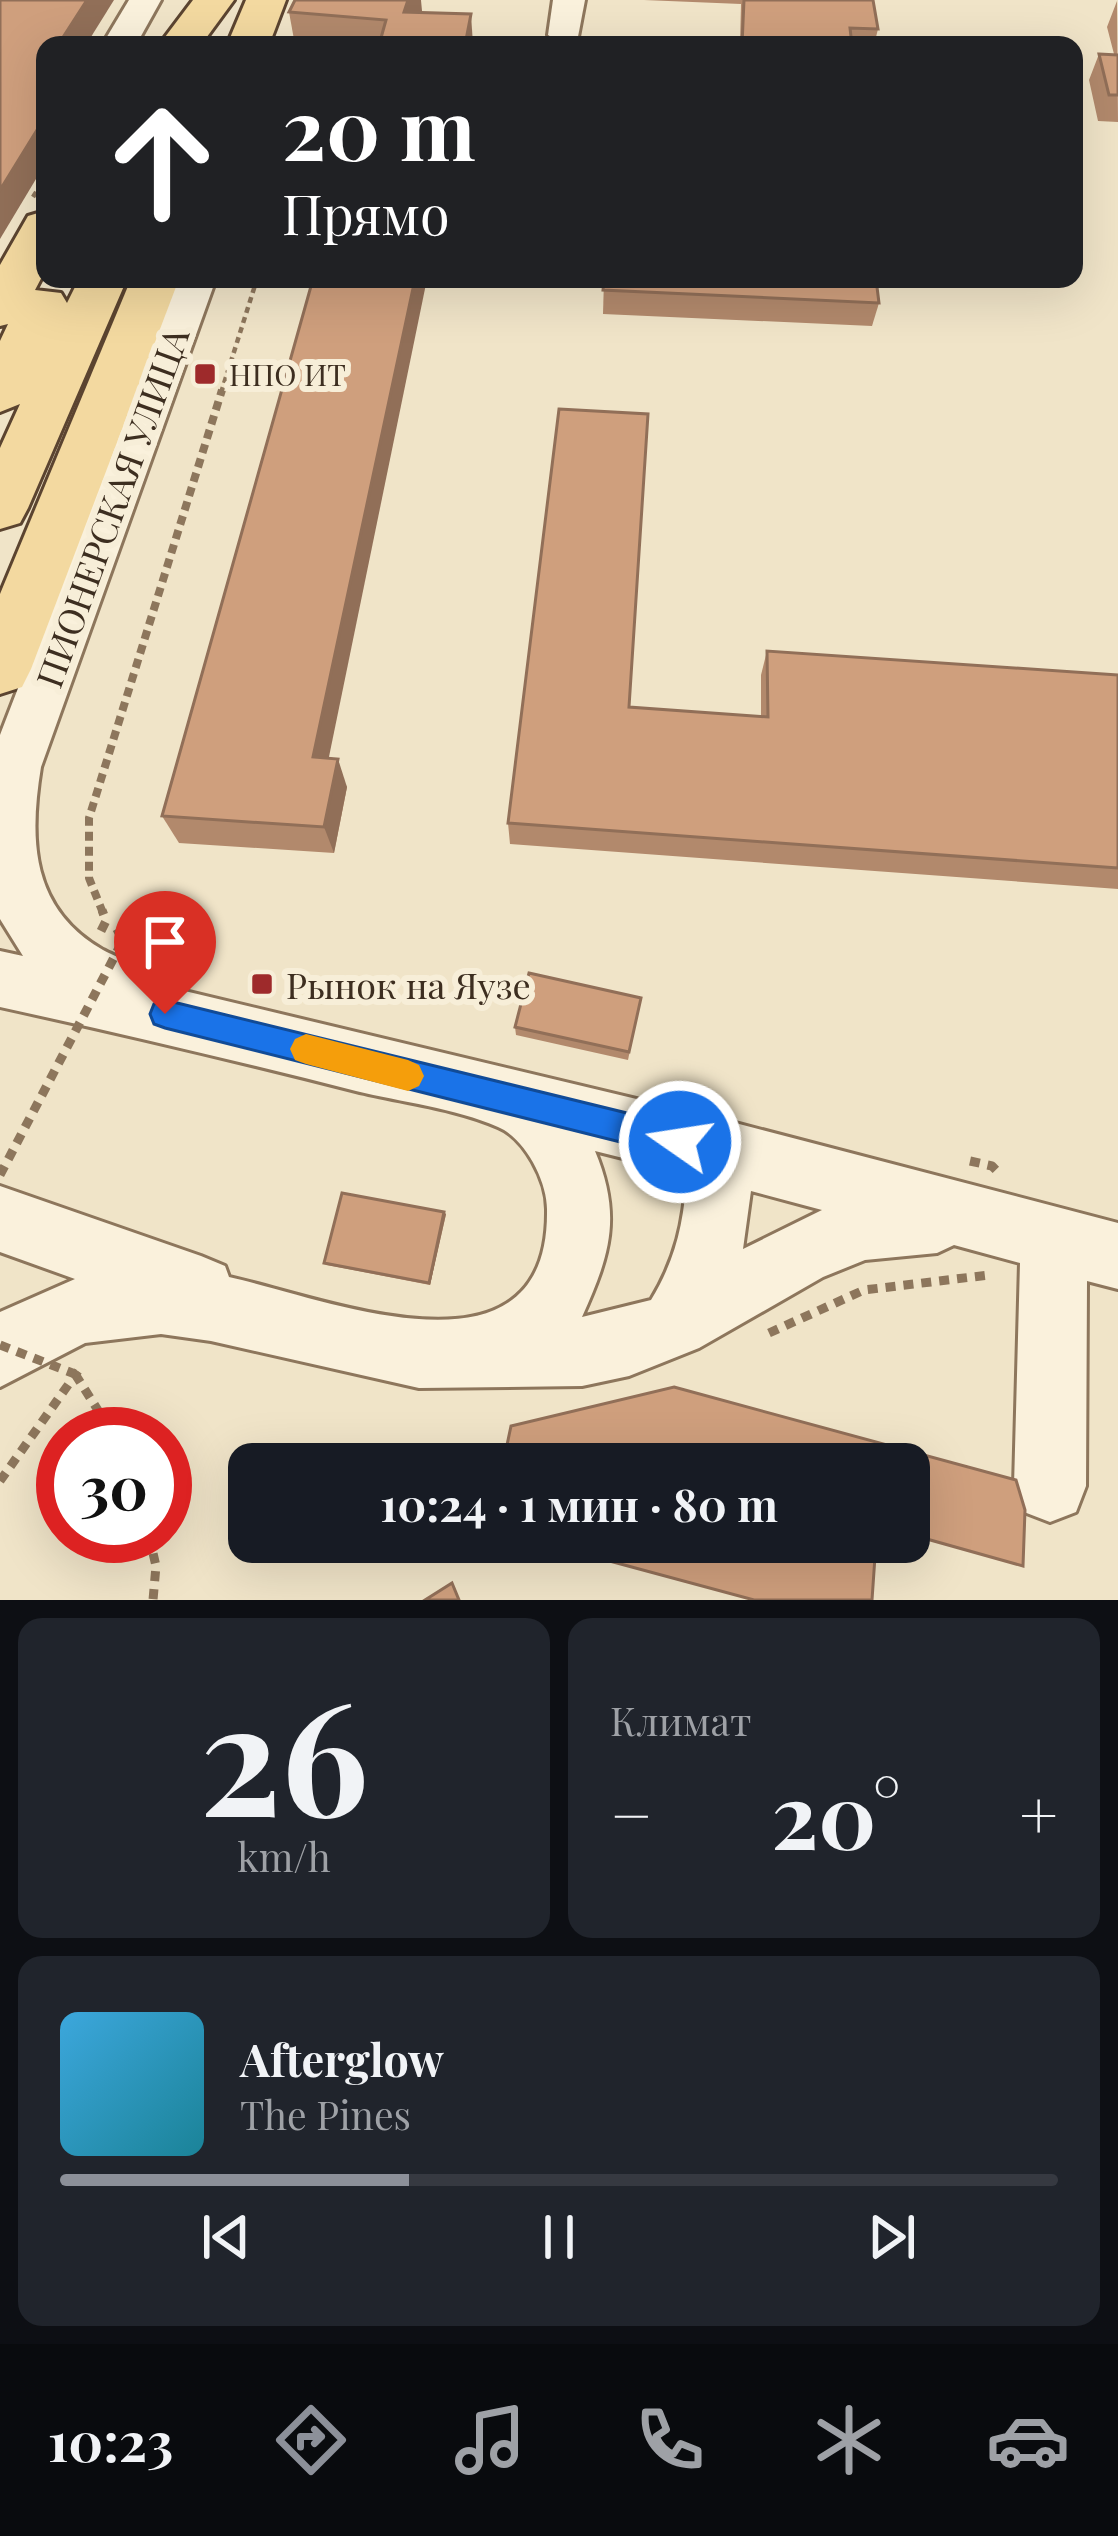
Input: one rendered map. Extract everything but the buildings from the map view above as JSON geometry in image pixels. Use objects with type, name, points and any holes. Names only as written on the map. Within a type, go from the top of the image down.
[{"type":"main road","points":[[187,36],[216,0]]},
{"type":"main road","points":[[196,36],[216,0]]},
{"type":"main road","points":[[0,310],[36,243]]},
{"type":"main road","points":[[0,394],[52,288]]},
{"type":"main road","points":[[8,491],[99,288]]},
{"type":"main road","name":"ПИОНЕРСКАЯ УЛИЦА","points":[[0,669],[151,288]]},
{"type":"street","points":[[124,36],[145,0]]},
{"type":"street","points":[[565,35],[569,0]]},
{"type":"street","name":"ПИОНЕРСКАЯ УЛИЦА","points":[[165,1014],[63,956],[27,916],[7,873],[2,822],[14,767],[193,288]]},
{"type":"street","points":[[0,979],[165,1014],[720,1151],[1057,1240]]},
{"type":"street","points":[[458,1354],[502,1347],[542,1321],[568,1274],[581,1227],[577,1176],[557,1138],[522,1104]]},
{"type":"street","points":[[674,1324],[700,1289],[711,1246],[720,1151]]},
{"type":"street","points":[[0,1219],[271,1317]]},
{"type":"street","points":[[0,1349],[61,1319],[115,1302],[155,1300],[271,1317],[398,1350],[548,1357],[611,1347],[674,1324],[788,1256],[851,1233],[922,1219],[1057,1240]]},
{"type":"street","points":[[1050,1486],[1057,1240]]},
{"type":"path","points":[[93,947],[106,921],[89,878],[89,818],[254,288]]},
{"type":"path","points":[[0,1175],[130,927]]},
{"type":"path","points":[[113,954],[134,961]]},
{"type":"path","points":[[947,1156],[992,1166],[1057,1240]]},
{"type":"path","points":[[0,1349],[75,1374],[96,1407]]},
{"type":"path","points":[[0,1481],[75,1374]]},
{"type":"path","points":[[153,1600],[155,1563]]},
{"type":"slow traffic","points":[[306,1049],[408,1076]]},
{"type":"place","name":"НПО ИТ","points":[[205,374]]},
{"type":"place","name":"Рынок на Яузе","points":[[262,984]]},
{"type":"route","points":[[165,1014],[680,1142]]}]
